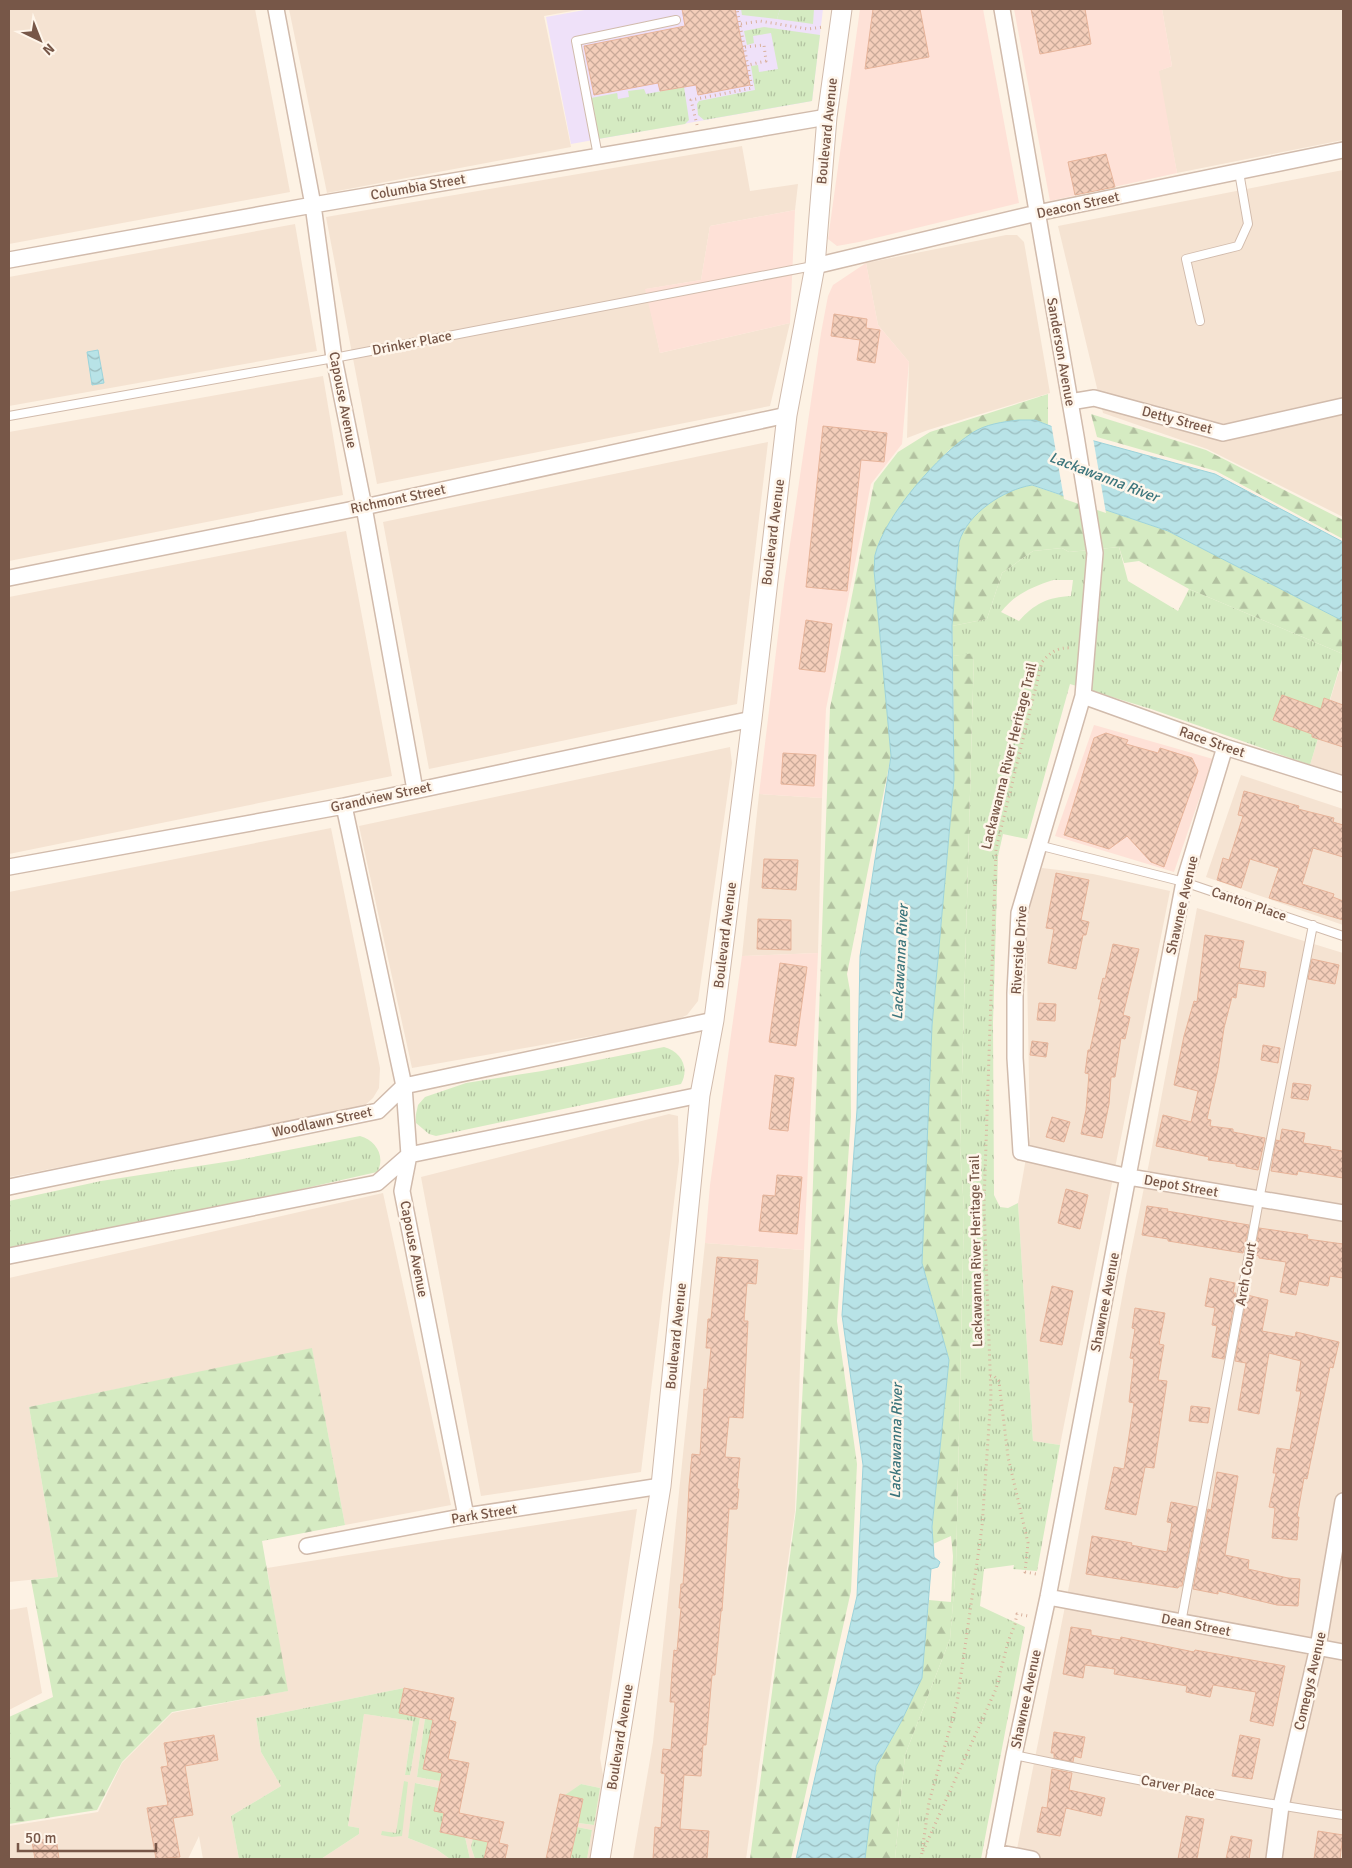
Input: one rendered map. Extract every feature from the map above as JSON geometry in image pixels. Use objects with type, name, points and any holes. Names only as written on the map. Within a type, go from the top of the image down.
[{"type":"street","name":"Capouse Avenue","points":[[276,9],[313,205],[334,358],[364,507],[415,790]]},
{"type":"street","name":"Boulevard Avenue","points":[[600,1859],[661,1486],[700,1095],[714,1020],[752,719],[787,415],[815,266],[827,117],[842,9]]},
{"type":"street","name":"Sanderson Avenue","points":[[1002,9],[1095,553],[1083,696]]},
{"type":"street","name":"Columbia Street","points":[[9,260],[313,205],[827,117]]},
{"type":"street","name":"Deacon Street","points":[[815,266],[1037,213],[1343,150]]},
{"type":"street","name":"Detty Street","points":[[1070,402],[1094,398],[1222,432],[1343,406]]},
{"type":"street","name":"Richmont Street","points":[[9,578],[364,507],[787,415]]},
{"type":"street","name":"Race Street","points":[[1083,696],[1225,747],[1343,784]]},
{"type":"street","name":"Riverside Drive","points":[[1021,1152],[1015,1058],[1015,993],[1019,913],[1083,696]]},
{"type":"street","name":"Grandview Street","points":[[9,867],[344,806],[752,719]]},
{"type":"street","name":"Shawnee Avenue","points":[[994,1856],[1048,1597],[1184,882],[1225,747]]},
{"type":"street","name":"Capouse Avenue","points":[[344,806],[404,1086],[409,1155],[402,1191],[466,1516]]},
{"type":"street","points":[[404,1086],[714,1020]]},
{"type":"street","name":"Woodlawn Street","points":[[9,1187],[378,1110],[404,1086]]},
{"type":"street","points":[[9,1256],[376,1183],[409,1155],[700,1095]]},
{"type":"street","name":"Depot Street","points":[[1021,1152],[1129,1177],[1343,1213]]},
{"type":"street","name":"Park Street","points":[[307,1546],[466,1516],[661,1486]]},
{"type":"street","name":"Comegys Avenue","points":[[1274,1859],[1281,1806],[1318,1647],[1343,1501]]},
{"type":"street","name":"Dean Street","points":[[1048,1597],[1343,1652]]},
{"type":"street","points":[[994,1856],[1032,1859]]},
{"type":"lane","points":[[598,156],[576,41],[676,20]]},
{"type":"lane","points":[[1200,321],[1186,259],[1238,246],[1248,224],[1239,172]]},
{"type":"lane","name":"Drinker Place","points":[[9,416],[334,358],[815,266]]},
{"type":"lane","name":"Canton Place","points":[[1038,845],[1184,882],[1343,936]]},
{"type":"lane","name":"Arch Court","points":[[1182,1623],[1259,1200],[1312,925]]},
{"type":"lane","name":"Carver Place","points":[[1014,1754],[1090,1771],[1281,1806],[1343,1815]]},
{"type":"path","points":[[697,125],[691,100],[752,88],[738,9]]},
{"type":"path","points":[[736,28],[760,21],[808,28],[823,27]]},
{"type":"path","points":[[745,47],[764,45],[766,61],[748,65]]},
{"type":"path","name":"Lackawanna River Heritage Trail","points":[[921,1858],[929,1802],[957,1703],[982,1526],[991,1396],[984,1204],[996,849],[1042,662],[1050,653],[1060,647],[1087,649]]},
{"type":"path","points":[[990,1376],[994,1376],[999,1381],[1008,1457],[1028,1543],[1024,1572],[1036,1574]]},
{"type":"path","points":[[921,1858],[996,1689],[1008,1642],[1016,1624],[1017,1614],[1028,1616]]},
{"type":"shaded area","points":[[9,9],[255,9],[290,192],[9,244]]},
{"type":"shaded area","points":[[289,9],[583,9],[544,16],[571,147],[327,193]]},
{"type":"shaded area","points":[[590,9],[823,9],[812,101],[571,144],[546,17]]},
{"type":"shaded area","points":[[860,9],[983,9],[1019,203],[859,242],[837,246],[828,239]]},
{"type":"shaded area","points":[[1014,9],[1162,9],[1172,66],[1159,71],[1177,173],[1050,201]]},
{"type":"shaded area","points":[[1162,9],[1343,9],[1343,140],[1177,173],[1158,71],[1172,66]]},
{"type":"shaded area","points":[[742,146],[750,191],[798,184],[795,210],[710,226],[701,280],[646,289],[660,353],[790,323],[770,406],[377,484],[326,217]]},
{"type":"shaded area","points":[[1343,170],[1343,517],[1207,449],[1103,413],[1058,226]]},
{"type":"shaded area","points":[[795,210],[790,323],[660,353],[645,289],[701,280],[710,226]]},
{"type":"shaded area","points":[[295,224],[317,351],[9,406],[9,277]]},
{"type":"shaded area","points":[[1006,235],[1017,235],[1024,242],[1050,393],[907,438],[909,362],[878,325],[866,263]]},
{"type":"shaded area","points":[[866,263],[878,325],[909,362],[902,444],[871,484],[826,709],[822,798],[759,794],[784,585],[828,296],[833,285]]},
{"type":"shaded area","points":[[323,376],[343,495],[9,561],[9,432]]},
{"type":"shaded area","points":[[768,442],[737,704],[429,769],[383,522]]},
{"type":"shaded area","points":[[346,531],[392,776],[9,854],[9,597]]},
{"type":"shaded area","points":[[1339,671],[1343,672],[1343,775],[1310,765]]},
{"type":"shaded area","points":[[1094,725],[1213,759],[1174,872],[1055,836]]},
{"type":"shaded area","points":[[730,747],[732,763],[698,1001],[687,1015],[672,1022],[412,1068],[359,826]]},
{"type":"shaded area","points":[[1241,775],[1343,809],[1343,925],[1206,877]]},
{"type":"shaded area","points":[[759,794],[822,798],[818,953],[742,956]]},
{"type":"shaded area","points":[[331,828],[380,1068],[379,1088],[373,1098],[364,1106],[354,1110],[9,1177],[9,892]]},
{"type":"shaded area","points":[[1042,868],[1093,874],[1170,891],[1060,1445],[1033,1441],[1018,1203],[1030,1136],[1026,914]]},
{"type":"shaded area","points":[[1197,908],[1343,953],[1343,1859],[1015,1859],[1070,1581],[1126,1276]]},
{"type":"shaded area","points":[[818,953],[804,1250],[705,1243],[710,1185],[742,956]]},
{"type":"shaded area","points":[[669,1114],[678,1116],[679,1161],[641,1472],[481,1496],[421,1177]]},
{"type":"shaded area","points":[[383,1193],[451,1505],[345,1525],[312,1349],[29,1407],[58,1577],[9,1582],[9,1278]]},
{"type":"shaded area","points":[[705,1243],[804,1250],[795,1511],[746,1859],[633,1859],[653,1742]]},
{"type":"shaded area","points":[[637,1509],[600,1758],[605,1786],[592,1859],[587,1859],[592,1830],[577,1827],[570,1859],[484,1859],[488,1842],[474,1839],[471,1847],[475,1859],[470,1859],[465,1837],[440,1832],[444,1813],[434,1811],[439,1788],[416,1783],[408,1838],[436,1849],[450,1859],[321,1859],[359,1834],[359,1828],[348,1826],[364,1714],[413,1721],[405,1775],[410,1775],[420,1718],[399,1713],[404,1688],[256,1718],[261,1752],[281,1786],[231,1816],[239,1859],[203,1859],[199,1836],[188,1859],[9,1859],[9,1826],[98,1812],[122,1763],[172,1713],[287,1691],[267,1568]],"holes":[[[425,1718],[433,1720],[423,1769],[442,1773],[440,1781],[417,1777]],[[581,1784],[600,1788],[594,1825],[578,1823],[583,1799],[566,1795]]]},
{"type":"shaded area","points":[[27,1607],[42,1693],[9,1710],[9,1610]]},
{"type":"green space","points":[[741,9],[780,9],[777,19],[742,15]]},
{"type":"green space","points":[[780,9],[814,9],[813,24],[777,19]]},
{"type":"green space","points":[[764,27],[820,35],[812,101],[704,120],[698,115],[697,104],[699,101],[755,90],[751,66],[758,65],[759,72],[778,69],[771,33],[753,36],[754,43],[747,45],[744,31]]},
{"type":"green space","points":[[684,87],[689,120],[685,124],[598,139],[591,98],[617,93],[618,99],[629,97],[628,91],[644,89],[646,94]]},
{"type":"green space","points":[[1048,394],[1048,425],[1035,420],[949,450],[898,510],[874,570],[891,756],[847,974],[850,991],[851,1117],[837,1321],[857,1464],[851,1591],[791,1859],[750,1859],[796,1510],[811,1238],[830,708],[874,483],[898,452],[930,432]]},
{"type":"green space","points":[[1091,414],[1206,450],[1343,520],[1343,539],[1216,471],[1097,437]]},
{"type":"green space","points":[[1031,485],[1168,531],[1343,621],[1343,654],[1189,589],[1139,561],[1124,563],[1119,547],[1069,552],[1062,548],[1033,551],[1002,573],[987,619],[952,626],[959,542],[964,531],[988,504],[1009,492]]},
{"type":"green space","points":[[1119,547],[1128,581],[1178,611],[1189,589],[1343,654],[1343,656],[1310,765],[1151,709],[1070,684],[1027,839],[1003,834],[998,856],[993,1023],[994,1195],[1000,1207],[1008,1208],[1018,1203],[1033,1441],[1060,1445],[1037,1571],[1013,1569],[1014,1565],[984,1569],[980,1606],[1025,1627],[981,1859],[895,1859],[905,1755],[950,1639],[956,1566],[964,1211],[960,1146],[974,654],[953,656],[952,626],[987,619],[1002,573],[1033,551],[1062,548],[1069,552]],"holes":[[[1053,580],[1073,580],[1071,596],[1042,602],[1019,621],[1001,612],[1012,600],[1031,588]]]},
{"type":"green space","points":[[974,653],[960,1146],[964,1211],[956,1566],[950,1639],[905,1755],[895,1859],[865,1859],[876,1766],[901,1722],[922,1678],[929,1600],[951,1602],[953,1556],[951,1536],[933,1544],[932,1527],[949,1360],[922,1263],[932,1026],[954,779],[953,656]]},
{"type":"green space","points":[[664,1047],[675,1052],[682,1061],[685,1072],[681,1084],[436,1136],[429,1134],[416,1123],[418,1105],[425,1097],[466,1083],[542,1071]]},
{"type":"green space","points":[[360,1136],[371,1141],[378,1150],[380,1166],[377,1172],[204,1211],[9,1248],[9,1201],[101,1181],[238,1160]]},
{"type":"green space","points":[[312,1348],[345,1525],[262,1541],[288,1691],[172,1712],[122,1762],[97,1810],[9,1824],[9,1717],[53,1697],[31,1580],[58,1577],[29,1407]]},
{"type":"green space","points":[[404,1688],[399,1713],[420,1718],[410,1775],[405,1775],[413,1721],[364,1714],[348,1826],[359,1828],[359,1834],[321,1859],[239,1859],[231,1816],[281,1786],[261,1752],[256,1718]]},
{"type":"green space","points":[[425,1718],[433,1720],[423,1768],[442,1773],[440,1781],[417,1777]]},
{"type":"green space","points":[[404,1781],[408,1782],[402,1836],[381,1835],[382,1831],[396,1833]]},
{"type":"green space","points":[[415,1783],[439,1788],[434,1811],[444,1813],[440,1832],[465,1837],[470,1859],[450,1859],[436,1849],[408,1838]]},
{"type":"green space","points":[[581,1784],[600,1788],[594,1825],[578,1823],[583,1799],[565,1795]]},
{"type":"green space","points":[[577,1827],[592,1830],[587,1859],[570,1859]]},
{"type":"green space","points":[[473,1839],[488,1842],[484,1859],[475,1859],[471,1847]]},
{"type":"water","points":[[98,350],[104,383],[92,385],[87,352]]},
{"type":"water","name":"Lackawanna River","points":[[1019,420],[1035,420],[1076,436],[1215,474],[1343,542],[1343,621],[1168,531],[1032,485],[1010,492],[988,504],[970,522],[959,542],[952,626],[954,779],[932,1026],[922,1263],[949,1360],[932,1527],[934,1557],[940,1562],[938,1567],[931,1569],[922,1678],[901,1722],[876,1766],[865,1859],[796,1859],[857,1596],[863,1465],[842,1315],[857,1110],[860,956],[891,756],[874,570],[875,557],[881,539],[901,505],[914,487],[944,456],[958,443],[983,427]]},
{"type":"pier","points":[[1051,423],[1093,438],[1106,513],[1064,499]]},
{"type":"building","points":[[682,9],[735,9],[750,85],[698,95],[696,85],[660,91],[658,83],[594,95],[584,46],[685,26]]},
{"type":"building","points":[[873,9],[920,9],[929,57],[865,69]]},
{"type":"building","points":[[1031,9],[1085,9],[1091,44],[1040,54]]},
{"type":"building","points":[[1106,154],[1115,187],[1075,195],[1068,162]]},
{"type":"building","points":[[834,314],[867,319],[866,328],[880,330],[875,363],[857,360],[860,340],[831,336]]},
{"type":"building","points":[[823,426],[887,433],[884,462],[861,460],[847,591],[806,587]]},
{"type":"building","points":[[806,620],[832,624],[825,672],[799,669]]},
{"type":"building","points":[[1282,695],[1321,709],[1324,698],[1343,705],[1343,747],[1312,737],[1312,734],[1273,720]]},
{"type":"building","points":[[1106,733],[1128,740],[1126,744],[1158,753],[1160,748],[1192,758],[1198,771],[1164,867],[1151,862],[1127,836],[1109,849],[1064,835],[1094,738]]},
{"type":"building","points":[[783,753],[816,755],[814,786],[781,784]]},
{"type":"building","points":[[1244,791],[1299,806],[1298,809],[1334,818],[1333,822],[1343,825],[1343,857],[1313,848],[1302,884],[1334,894],[1333,897],[1343,901],[1343,920],[1269,898],[1279,868],[1250,859],[1241,888],[1217,880],[1223,858],[1229,860],[1243,816],[1238,815]]},
{"type":"building","points":[[764,859],[798,860],[796,890],[762,888]]},
{"type":"building","points":[[1056,873],[1089,880],[1081,920],[1089,922],[1086,935],[1083,935],[1076,969],[1048,963],[1054,929],[1046,928]]},
{"type":"building","points":[[758,919],[791,920],[791,950],[757,949]]},
{"type":"building","points":[[1205,935],[1244,941],[1239,968],[1266,972],[1264,987],[1238,983],[1236,998],[1232,997],[1224,1028],[1218,1069],[1207,1119],[1211,1120],[1210,1126],[1233,1129],[1233,1132],[1265,1138],[1258,1170],[1236,1166],[1236,1164],[1208,1160],[1209,1157],[1156,1146],[1163,1115],[1191,1122],[1198,1091],[1174,1085],[1184,1036],[1194,1001],[1197,1002]]},
{"type":"building","points":[[1113,944],[1139,949],[1123,1015],[1130,1017],[1125,1039],[1121,1038],[1115,1077],[1111,1077],[1109,1104],[1102,1138],[1081,1134],[1086,1110],[1089,1074],[1085,1073],[1088,1050],[1090,1050],[1101,999],[1098,999]]},
{"type":"building","points":[[1312,959],[1339,965],[1335,984],[1308,979]]},
{"type":"building","points":[[780,963],[807,967],[796,1046],[769,1042]]},
{"type":"building","points":[[1039,1003],[1056,1004],[1055,1021],[1037,1020]]},
{"type":"building","points":[[1032,1041],[1048,1043],[1046,1057],[1030,1055]]},
{"type":"building","points":[[1263,1045],[1280,1048],[1278,1063],[1261,1060]]},
{"type":"building","points":[[775,1075],[794,1078],[788,1131],[769,1129]]},
{"type":"building","points":[[1293,1083],[1311,1085],[1308,1100],[1291,1098]]},
{"type":"building","points":[[1052,1117],[1070,1122],[1064,1142],[1046,1137]]},
{"type":"building","points":[[1282,1129],[1305,1133],[1303,1143],[1331,1147],[1330,1149],[1343,1151],[1343,1178],[1298,1171],[1297,1175],[1271,1171],[1276,1140],[1280,1141]]},
{"type":"building","points":[[777,1175],[802,1177],[797,1234],[759,1231],[763,1195],[775,1196]]},
{"type":"building","points":[[1066,1189],[1088,1195],[1080,1229],[1058,1223]]},
{"type":"building","points":[[1147,1206],[1249,1225],[1243,1253],[1142,1235]]},
{"type":"building","points":[[1259,1228],[1308,1235],[1307,1239],[1343,1244],[1343,1278],[1330,1276],[1328,1286],[1299,1281],[1296,1295],[1280,1292],[1286,1262],[1259,1258],[1259,1256],[1255,1255]]},
{"type":"building","points":[[717,1257],[758,1260],[756,1284],[747,1283],[744,1321],[748,1321],[743,1418],[729,1417],[725,1457],[740,1458],[737,1489],[739,1489],[737,1509],[729,1509],[722,1611],[715,1675],[712,1675],[706,1745],[703,1745],[701,1776],[684,1775],[680,1829],[709,1831],[707,1859],[653,1859],[655,1827],[661,1828],[665,1774],[661,1773],[663,1749],[671,1750],[675,1702],[670,1702],[672,1672],[674,1650],[677,1651],[681,1608],[679,1608],[681,1584],[683,1584],[689,1486],[692,1454],[700,1455],[704,1389],[707,1390],[711,1348],[706,1348],[708,1319],[711,1319]]},
{"type":"building","points":[[1210,1278],[1235,1283],[1233,1293],[1236,1293],[1224,1359],[1212,1357],[1217,1326],[1212,1325],[1215,1308],[1205,1306]]},
{"type":"building","points":[[1052,1286],[1073,1291],[1062,1345],[1040,1341]]},
{"type":"building","points":[[1247,1295],[1268,1300],[1262,1331],[1295,1337],[1296,1332],[1339,1342],[1333,1368],[1330,1367],[1307,1479],[1304,1478],[1297,1517],[1299,1517],[1297,1540],[1272,1538],[1275,1508],[1269,1507],[1276,1473],[1273,1473],[1277,1448],[1290,1450],[1301,1391],[1296,1391],[1301,1361],[1269,1353],[1259,1414],[1238,1410],[1246,1363],[1235,1361]]},
{"type":"building","points":[[1135,1308],[1165,1313],[1159,1344],[1164,1345],[1158,1380],[1167,1381],[1154,1468],[1145,1467],[1136,1515],[1105,1509],[1114,1467],[1124,1469],[1134,1403],[1129,1402],[1134,1359],[1130,1358],[1135,1329],[1132,1328]]},
{"type":"building","points":[[1191,1406],[1210,1408],[1208,1423],[1189,1421]]},
{"type":"building","points":[[1217,1472],[1238,1476],[1225,1555],[1249,1560],[1248,1569],[1300,1579],[1298,1606],[1277,1605],[1218,1591],[1218,1594],[1193,1589],[1208,1509],[1211,1510]]},
{"type":"building","points":[[1171,1502],[1197,1507],[1182,1586],[1178,1588],[1086,1574],[1092,1536],[1167,1552],[1172,1523],[1167,1522]]},
{"type":"building","points":[[1071,1627],[1091,1630],[1091,1635],[1120,1640],[1121,1637],[1194,1652],[1195,1650],[1285,1666],[1273,1726],[1250,1721],[1256,1692],[1213,1685],[1210,1697],[1186,1692],[1187,1686],[1114,1674],[1115,1669],[1085,1665],[1083,1678],[1063,1674]]},
{"type":"building","points":[[404,1688],[454,1698],[449,1720],[456,1722],[448,1759],[469,1763],[459,1813],[504,1822],[499,1843],[508,1845],[505,1859],[484,1859],[488,1842],[440,1832],[444,1813],[434,1811],[442,1773],[423,1769],[433,1720],[399,1713]]},
{"type":"building","points":[[1054,1732],[1085,1737],[1081,1758],[1074,1756],[1073,1762],[1054,1758],[1054,1753],[1051,1753]]},
{"type":"building","points":[[214,1735],[218,1760],[185,1766],[193,1815],[173,1818],[180,1857],[156,1859],[147,1808],[168,1805],[161,1767],[168,1766],[164,1743]]},
{"type":"building","points":[[1240,1735],[1260,1739],[1252,1779],[1232,1776]]},
{"type":"building","points":[[1052,1769],[1072,1773],[1069,1790],[1105,1798],[1101,1816],[1066,1808],[1060,1836],[1037,1832],[1042,1807],[1047,1808]]},
{"type":"building","points":[[560,1794],[583,1799],[578,1823],[570,1859],[546,1859]]},
{"type":"building","points":[[1186,1816],[1204,1819],[1197,1859],[1178,1859]]},
{"type":"building","points":[[1318,1831],[1343,1835],[1340,1859],[1314,1859]]},
{"type":"building","points":[[1231,1836],[1252,1840],[1249,1859],[1226,1859]]},
{"type":"building","points":[[56,1837],[59,1859],[35,1859],[32,1842]]}]
